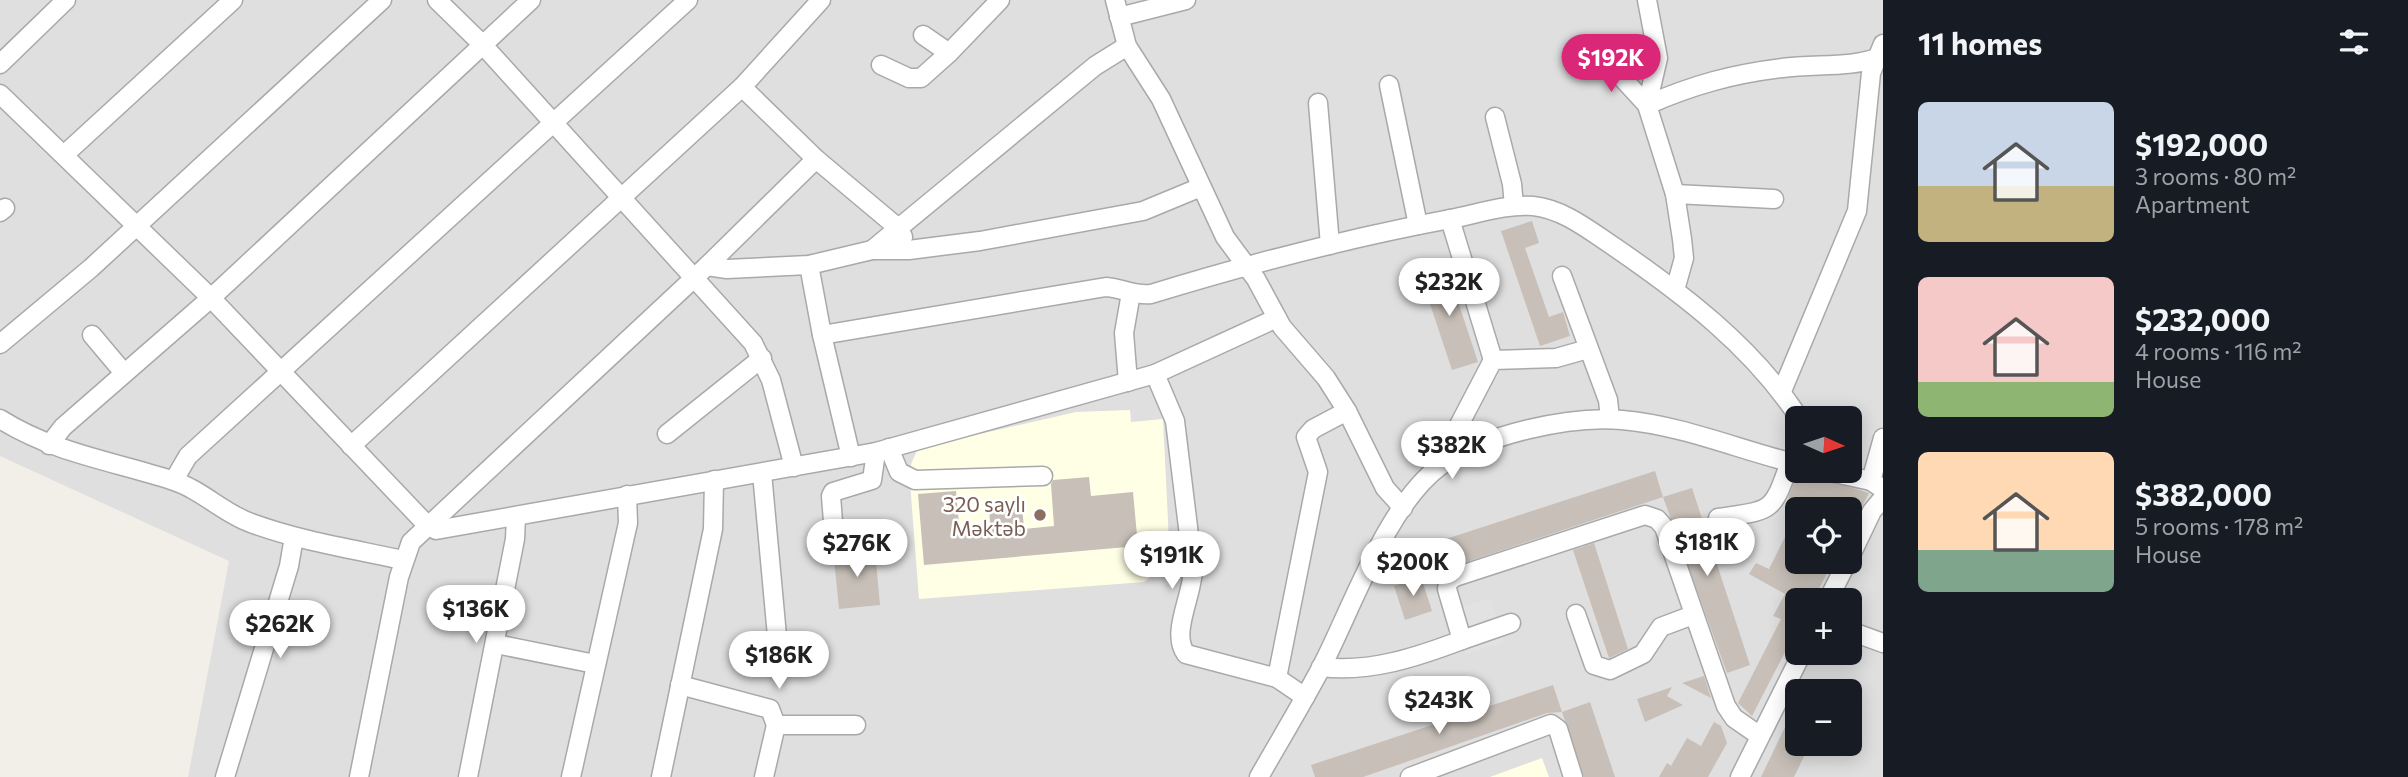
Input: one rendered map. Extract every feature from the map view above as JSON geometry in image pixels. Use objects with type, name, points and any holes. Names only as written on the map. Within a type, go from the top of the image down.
[{"type":"street","points":[[0,64],[66,0]]},
{"type":"street","points":[[64,155],[233,0]]},
{"type":"street","points":[[0,344],[136,228],[382,0]]},
{"type":"street","points":[[437,0],[482,44],[753,343],[771,380],[794,467]]},
{"type":"street","points":[[49,445],[63,427],[211,298],[531,0]]},
{"type":"street","points":[[174,481],[188,456],[688,0]]},
{"type":"street","points":[[351,446],[742,87],[821,0]]},
{"type":"street","points":[[881,65],[909,78],[921,78],[950,53],[1000,0]]},
{"type":"street","points":[[1186,0],[1117,9],[1127,46],[1161,99],[1225,237],[1246,265],[1277,318],[1316,364],[1347,411],[1385,488],[1403,508]]},
{"type":"street","points":[[1647,0],[1658,58],[1647,105]]},
{"type":"street","points":[[923,35],[950,53]]},
{"type":"street","points":[[872,250],[1095,66],[1127,46]]},
{"type":"street","points":[[1647,105],[1696,84],[1729,76],[1785,67],[1858,64],[1881,53]]},
{"type":"street","points":[[1782,391],[1857,211],[1861,192],[1868,92],[1881,53]]},
{"type":"street","points":[[1602,56],[1647,105],[1675,194],[1684,258],[1675,290]]},
{"type":"street","points":[[1390,85],[1418,225]]},
{"type":"street","points":[[742,87],[816,159],[897,227],[909,250]]},
{"type":"street","points":[[0,94],[211,298],[427,525],[436,530],[882,450],[1155,374],[1277,318]]},
{"type":"street","points":[[1318,103],[1330,245]]},
{"type":"street","points":[[1494,117],[1512,184],[1514,206]]},
{"type":"street","points":[[359,777],[403,560],[411,542],[692,277],[707,266],[816,159]]},
{"type":"street","points":[[707,266],[727,269],[809,265],[872,250],[909,250],[980,241],[1143,211],[1201,187]]},
{"type":"street","points":[[1675,194],[1774,199]]},
{"type":"street","points":[[821,335],[1106,287],[1151,294],[1246,265],[1330,245],[1514,206],[1535,206],[1574,220],[1675,290],[1737,343],[1782,391],[1792,406]]},
{"type":"street","points":[[1450,219],[1493,360],[1457,429],[1458,455]]},
{"type":"street","points":[[809,265],[821,335],[851,457]]},
{"type":"street","points":[[1562,276],[1608,400],[1610,419]]},
{"type":"street","points":[[1128,382],[1124,333],[1131,293]]},
{"type":"street","points":[[92,335],[124,373]]},
{"type":"street","points":[[1493,360],[1556,358],[1588,349]]},
{"type":"street","points":[[667,434],[762,358]]},
{"type":"street","points":[[1155,374],[1175,421],[1193,568],[1193,587],[1179,631],[1179,645],[1186,654],[1277,678],[1305,697]]},
{"type":"street","points":[[1277,678],[1285,624],[1318,472],[1306,437],[1313,429],[1347,411]]},
{"type":"street","points":[[0,419],[49,445],[174,481],[248,523],[294,537],[403,560]]},
{"type":"street","points":[[1259,777],[1305,697],[1403,508],[1424,480],[1458,455],[1553,425],[1610,419],[1689,434],[1785,461]]},
{"type":"street","points":[[1877,485],[1883,438]]},
{"type":"street","points":[[882,450],[899,472],[915,480],[1043,476]]},
{"type":"street","points":[[835,547],[831,496],[833,492],[872,480],[882,450]]},
{"type":"street","points":[[762,473],[778,636]]},
{"type":"street","points":[[661,777],[713,529],[714,480]]},
{"type":"street","points":[[1718,518],[1761,512],[1777,500],[1785,482]]},
{"type":"street","points":[[571,777],[628,523],[627,495]]},
{"type":"street","points":[[1862,531],[1872,511],[1883,498]]},
{"type":"street","points":[[1462,640],[1447,589],[1448,582],[1455,577],[1638,515],[1657,519],[1664,527],[1729,714],[1760,736]]},
{"type":"street","points":[[468,777],[496,644],[515,539],[516,517]]},
{"type":"street","points":[[225,777],[289,566],[294,537]]},
{"type":"street","points":[[1576,614],[1594,665],[1610,670],[1643,654],[1661,627],[1693,615]]},
{"type":"street","points":[[1321,667],[1355,669],[1382,664],[1511,623]]},
{"type":"street","points":[[1862,635],[1883,643]]},
{"type":"street","points":[[496,644],[595,664]]},
{"type":"street","points":[[1740,777],[1796,665]]},
{"type":"street","points":[[680,685],[770,709],[776,725],[764,777]]},
{"type":"street","points":[[1410,777],[1550,724],[1558,729],[1573,777]]},
{"type":"street","points":[[776,725],[856,725]]},
{"type":"shaded area","points":[[0,0],[1883,0],[1883,777],[188,777],[229,561],[0,456]]},
{"type":"shaded area","name":"320 saylı Məktəb","points":[[1130,410],[1131,422],[1163,419],[1170,562],[1144,582],[919,599],[909,469],[918,448],[1076,412]]},
{"type":"shaded area","points":[[1490,598],[1504,642],[1466,654],[1453,610]]},
{"type":"shaded area","points":[[1542,758],[1549,777],[1490,777]]},
{"type":"building","points":[[1532,221],[1539,243],[1525,248],[1549,317],[1563,312],[1570,336],[1540,346],[1501,231]]},
{"type":"building","points":[[1446,265],[1478,362],[1452,370],[1420,274]]},
{"type":"building","points":[[1655,471],[1663,497],[1421,577],[1412,550]]},
{"type":"building","points":[[1089,477],[1091,496],[1133,492],[1138,546],[924,565],[918,494],[956,491],[960,536],[991,533],[989,509],[1022,506],[1024,529],[1054,526],[1053,480]]},
{"type":"building","points":[[1794,483],[1836,483],[1869,493],[1862,506],[1862,497],[1788,497]]},
{"type":"building","points":[[1692,488],[1750,665],[1727,673],[1663,497]]},
{"type":"building","points":[[1785,537],[1785,574],[1827,574],[1819,588],[1785,588],[1785,594],[1749,574],[1756,563],[1769,569]]},
{"type":"building","points":[[1594,543],[1628,649],[1609,658],[1573,550]]},
{"type":"building","points":[[875,550],[880,605],[839,609],[834,558],[845,552]]},
{"type":"building","points":[[1421,577],[1432,611],[1405,620],[1394,586]]},
{"type":"building","points":[[1785,594],[1785,652],[1752,716],[1738,703],[1781,619],[1773,616]]},
{"type":"building","points":[[1704,676],[1711,698],[1682,683]]},
{"type":"building","points":[[1553,685],[1562,712],[1547,713],[1363,777],[1315,777],[1311,765]]},
{"type":"building","points":[[1672,687],[1667,696],[1683,705],[1645,722],[1637,699]]},
{"type":"building","points":[[1590,702],[1615,777],[1584,777],[1562,712]]},
{"type":"building","points":[[1714,722],[1721,726],[1727,743],[1708,777],[1659,777],[1667,763],[1671,766],[1687,738],[1701,746]]},
{"type":"building","points":[[1785,727],[1785,756],[1804,756],[1794,777],[1761,777]]},
{"type":"place","name":"320 saylı Məktəb","points":[[1040,515]]}]
